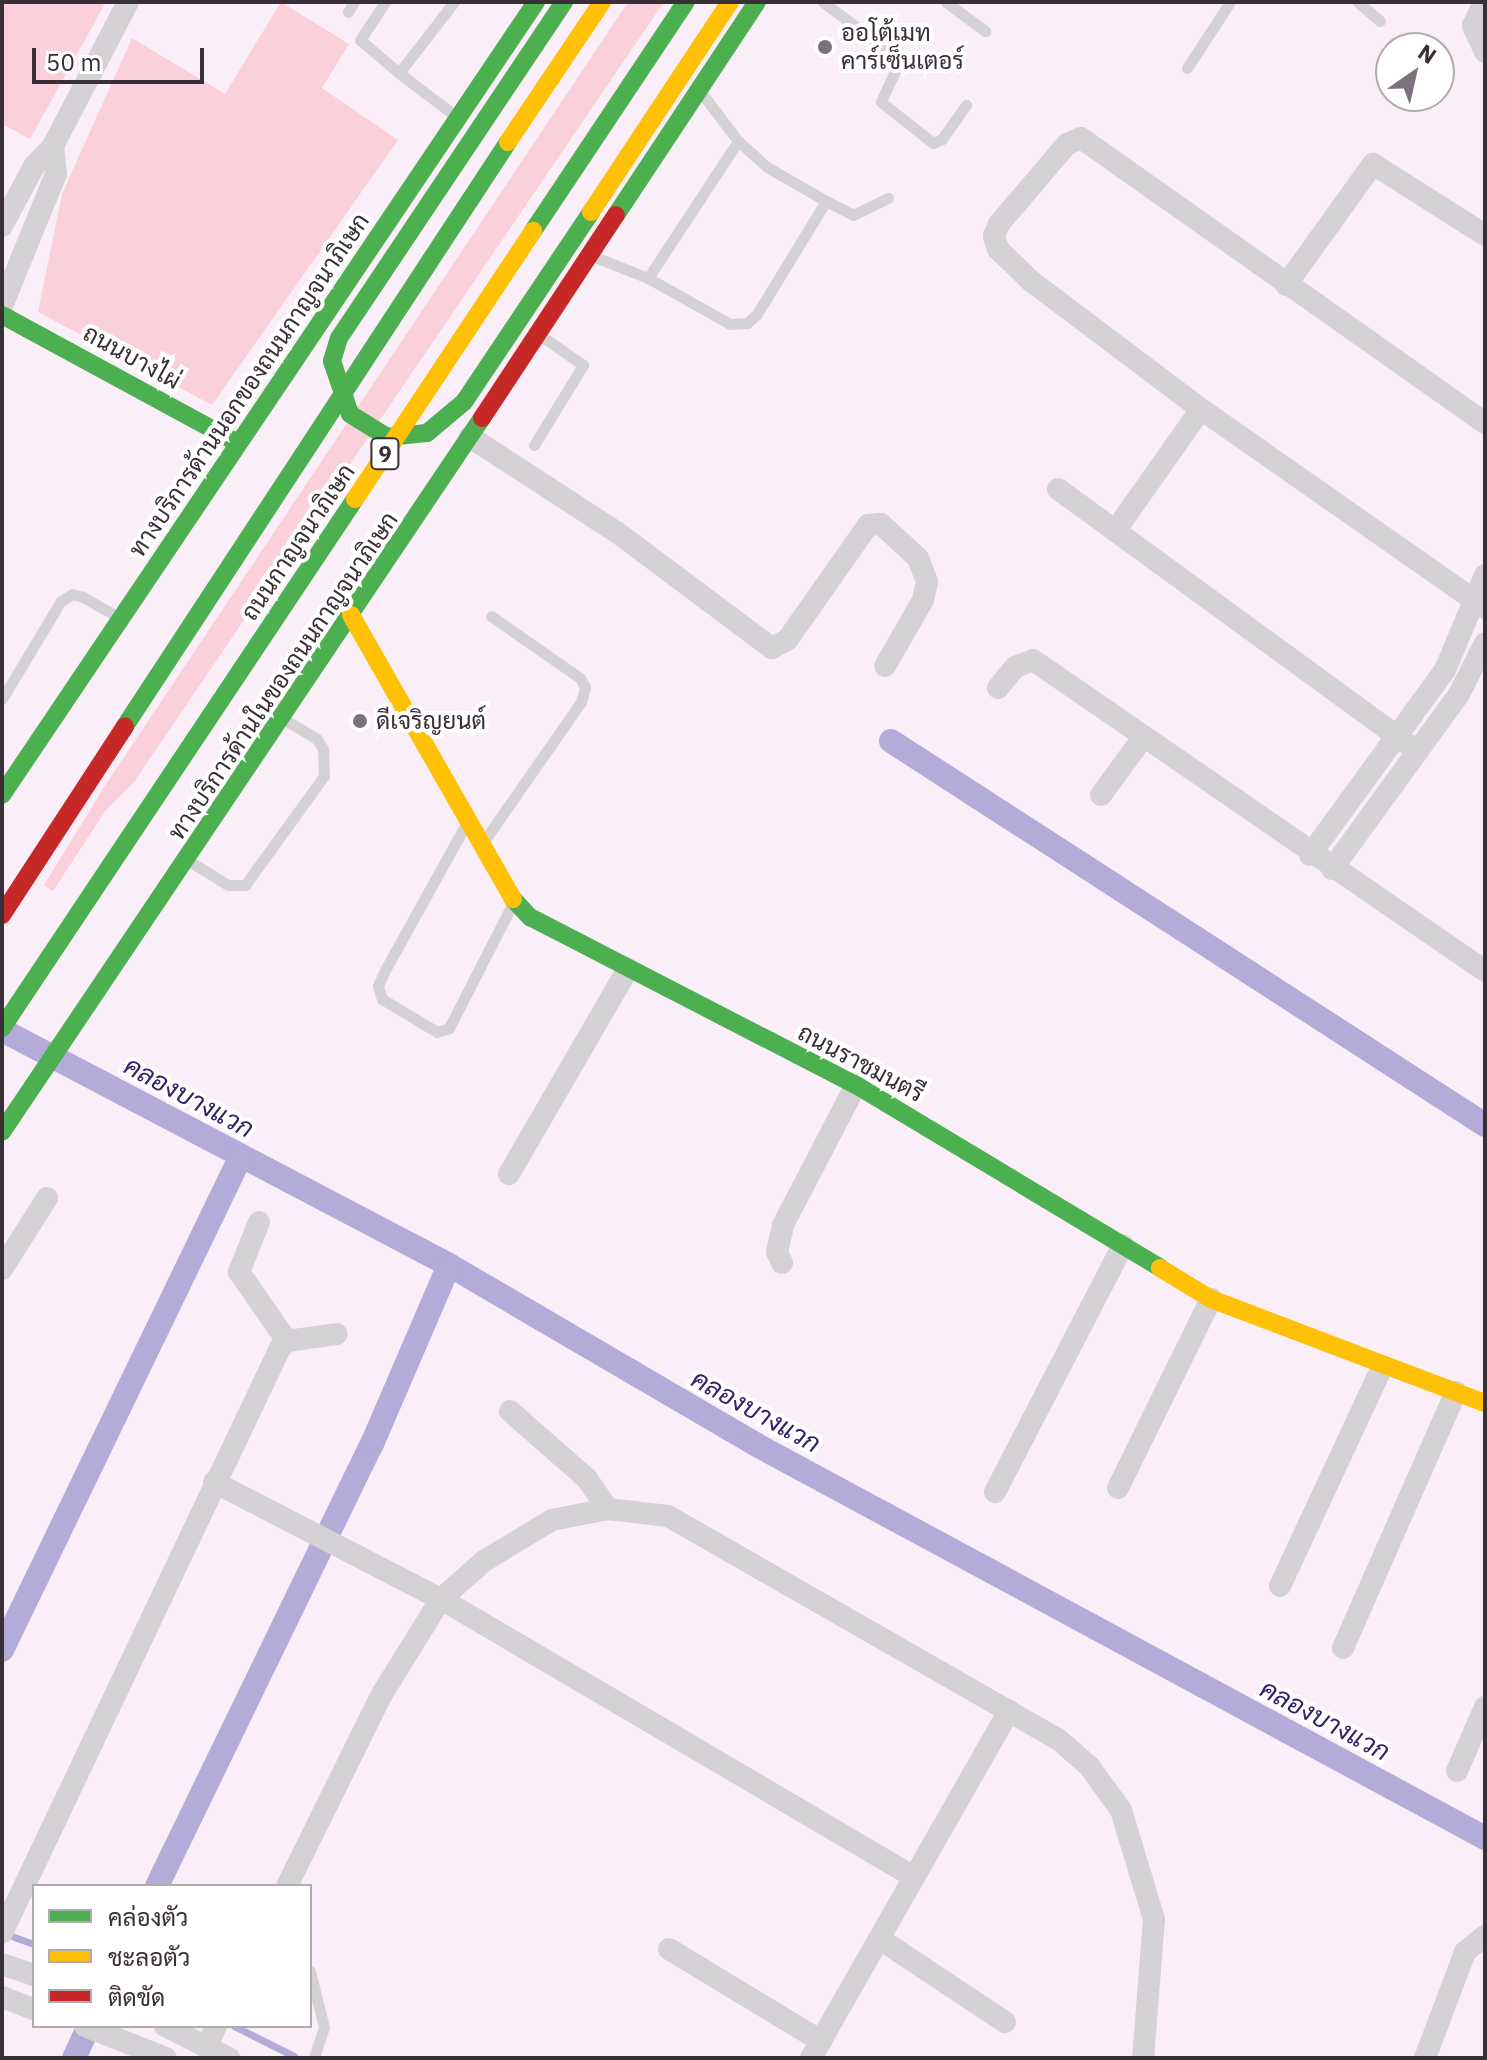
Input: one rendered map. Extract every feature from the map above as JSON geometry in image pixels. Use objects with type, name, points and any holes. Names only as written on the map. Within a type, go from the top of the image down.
[{"type":"main road","name":"ทางบริการด้านนอกของถนนกาญจนาภิเษก","points":[[2,795],[536,2]]},
{"type":"main road","points":[[564,2],[339,338],[332,361],[337,388],[350,414],[387,437],[427,433],[464,402],[730,2]]},
{"type":"main road","name":"ถนนกาญจนาภิเษก","points":[[2,915],[398,304],[602,2]]},
{"type":"main road","name":"ถนนกาญจนาภิเษก","points":[[2,1028],[686,2]]},
{"type":"main road","name":"ทางบริการด้านในของถนนกาญจนาภิเษก","points":[[2,1132],[189,860],[757,2]]},
{"type":"main road","name":"ถนนบางไผ่","points":[[2,315],[238,443]]},
{"type":"main road","name":"ถนนราชมนตรี","points":[[351,615],[484,841],[514,901],[530,917],[856,1085],[1211,1299],[1266,1323],[1485,1403]]},
{"type":"street","points":[[2,226],[34,166],[53,146],[128,2]]},
{"type":"street","points":[[1484,2],[1473,26],[1485,52]]},
{"type":"street","points":[[1481,605],[1201,409],[1009,263],[994,236],[999,224],[1067,144],[1081,138],[1485,423]]},
{"type":"street","points":[[2,306],[56,174],[53,146]]},
{"type":"street","points":[[1286,285],[1373,164],[1485,235]]},
{"type":"street","points":[[1115,531],[1201,409]]},
{"type":"street","points":[[470,437],[618,533],[772,648],[788,639],[868,525],[881,524],[918,558],[927,582],[923,600],[885,666]]},
{"type":"street","points":[[1058,489],[1417,751]]},
{"type":"street","points":[[1310,855],[1445,670],[1481,605],[1485,575]]},
{"type":"street","points":[[1332,869],[1459,694],[1485,643]]},
{"type":"street","points":[[998,688],[1015,667],[1033,660],[1310,855],[1485,971]]},
{"type":"street","points":[[1101,795],[1142,739]]},
{"type":"street","points":[[509,1174],[628,969]]},
{"type":"street","points":[[782,1263],[777,1252],[783,1225],[856,1085]]},
{"type":"street","points":[[2,1269],[47,1198]]},
{"type":"street","points":[[259,1222],[239,1272],[287,1341]]},
{"type":"street","points":[[995,1492],[1123,1245]]},
{"type":"street","points":[[1118,1488],[1211,1299]]},
{"type":"street","points":[[287,1341],[337,1334]]},
{"type":"street","points":[[5,1927],[214,1482],[287,1341]]},
{"type":"street","points":[[1280,1586],[1382,1367]]},
{"type":"street","points":[[1343,1648],[1456,1392]]},
{"type":"street","points":[[510,1411],[587,1479],[608,1509]]},
{"type":"street","points":[[214,1482],[441,1599],[914,1877]]},
{"type":"street","points":[[288,1884],[382,1694],[441,1599],[484,1561],[552,1520],[608,1509],[668,1516],[1058,1739],[1089,1766],[1121,1810],[1154,1919],[1143,2058]]},
{"type":"street","points":[[1457,1771],[1485,1707]]},
{"type":"street","points":[[669,1949],[816,2049],[1009,1711]]},
{"type":"street","points":[[1425,2058],[1465,1952],[1485,1936]]},
{"type":"street","points":[[880,1939],[1005,2022]]},
{"type":"street","points":[[2,1964],[32,1974]]},
{"type":"street","points":[[2,1997],[32,2008]]},
{"type":"street","points":[[174,2028],[212,2036],[229,2058]]},
{"type":"street","points":[[94,2029],[166,2058]]},
{"type":"lane","points":[[385,2],[360,40],[457,117]]},
{"type":"lane","points":[[399,73],[454,2]]},
{"type":"lane","points":[[823,2],[896,57],[897,67],[881,102],[933,143],[942,139],[966,105]]},
{"type":"lane","points":[[946,2],[985,31]]},
{"type":"lane","points":[[1187,68],[1230,2]]},
{"type":"lane","points":[[1358,2],[1380,21]]},
{"type":"lane","points":[[700,91],[738,141],[767,167],[826,201],[853,215],[888,198]]},
{"type":"lane","points":[[648,278],[738,141]]},
{"type":"lane","points":[[591,255],[648,278],[709,317],[747,323],[826,201]]},
{"type":"lane","points":[[534,445],[583,365],[538,334]]},
{"type":"lane","points":[[2,699],[61,601],[72,594],[83,597],[121,618]]},
{"type":"lane","points":[[484,841],[581,702],[585,687],[580,678],[491,616]]},
{"type":"lane","points":[[189,860],[228,885],[245,885],[324,776],[323,749],[317,739],[283,719]]},
{"type":"lane","points":[[470,817],[385,970],[378,986],[382,999],[437,1032],[449,1028],[514,901]]},
{"type":"lane","points":[[312,1979],[324,2027],[314,2058]]},
{"type":"shaded area","points":[[2,2],[106,2],[30,139],[2,124]]},
{"type":"shaded area","points":[[281,2],[349,44],[322,88],[398,140],[212,405],[38,312],[62,194],[132,38],[225,94]]},
{"type":"shaded area","points":[[628,2],[664,2],[134,782],[106,810],[53,891],[44,885],[106,784]]},
{"type":"waterway","points":[[891,741],[1485,1125]]},
{"type":"waterway","name":"คลองบางแวก","points":[[2,1030],[449,1265],[755,1444],[1485,1838]]},
{"type":"waterway","points":[[2,1650],[241,1156]]},
{"type":"waterway","points":[[158,1884],[372,1444],[449,1265]]},
{"type":"waterway","points":[[6,1934],[32,1943]]},
{"type":"waterway","points":[[74,2058],[88,2028]]},
{"type":"waterway","points":[[238,2028],[294,2056]]},
{"type":"waterway","points":[[75,2056],[79,2058]]},
{"type":"traffic: fast","points":[[2,795],[536,2]]},
{"type":"traffic: fast","points":[[564,2],[339,338],[332,361],[350,414],[387,437],[427,433],[464,402],[591,212]]},
{"type":"traffic: fast","points":[[533,231],[686,2]]},
{"type":"traffic: fast","points":[[616,215],[757,2]]},
{"type":"traffic: fast","points":[[125,726],[508,142]]},
{"type":"traffic: fast","points":[[2,315],[238,443]]},
{"type":"traffic: fast","points":[[2,1132],[482,418]]},
{"type":"traffic: fast","points":[[2,1028],[355,499]]},
{"type":"traffic: fast","points":[[513,899],[530,917],[856,1085],[1160,1268]]},
{"type":"traffic: slow","points":[[508,142],[602,2]]},
{"type":"traffic: slow","points":[[591,212],[730,2]]},
{"type":"traffic: slow","points":[[355,499],[533,231]]},
{"type":"traffic: slow","points":[[351,615],[513,899]]},
{"type":"traffic: slow","points":[[1160,1268],[1211,1299],[1485,1403]]},
{"type":"traffic: jam","points":[[482,418],[616,215]]},
{"type":"traffic: jam","points":[[2,915],[125,726]]},
{"type":"place","name":"ออโต้เมท คาร์เซ็นเตอร์","points":[[825,47]]},
{"type":"place","name":"ดีเจริญยนต์","points":[[360,721]]}]
